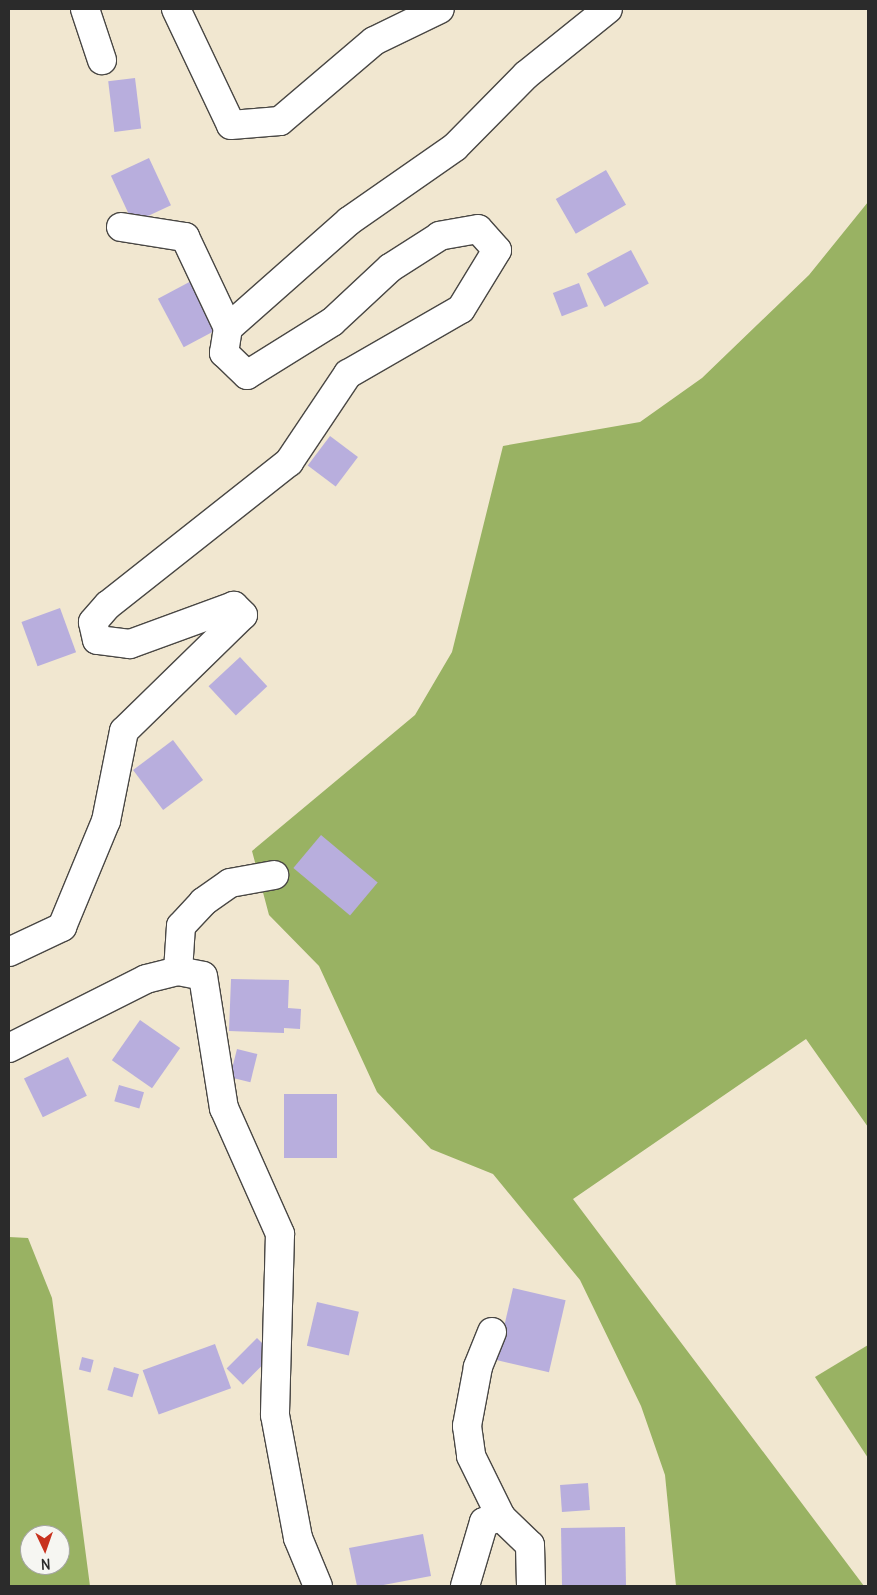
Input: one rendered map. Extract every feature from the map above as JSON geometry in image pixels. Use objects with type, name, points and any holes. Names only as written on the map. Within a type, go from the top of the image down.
[{"type":"street","points":[[85,9],[102,60]]},
{"type":"street","points":[[176,9],[231,126],[280,121],[374,41],[440,9]]},
{"type":"street","points":[[228,328],[350,221],[455,147],[526,76],[608,9]]},
{"type":"street","points":[[9,952],[62,927],[106,821],[124,731],[243,615],[234,606],[130,644],[97,640],[93,622],[108,605],[289,462],[348,374],[461,309],[497,250],[478,229],[440,236],[390,268],[332,322],[247,375],[224,353],[228,328],[185,237],[122,227]]},
{"type":"street","points":[[178,971],[180,926],[203,902],[230,883],[274,874]]},
{"type":"street","points":[[9,1048],[146,978],[178,971],[203,976],[224,1108],[280,1234],[275,1415],[298,1538],[318,1586]]},
{"type":"street","points":[[492,1332],[478,1366],[467,1426],[471,1456],[501,1517],[530,1545],[531,1586]]},
{"type":"street","points":[[465,1586],[484,1522],[501,1517]]},
{"type":"green space","points":[[868,202],[868,1127],[806,1039],[573,1199],[864,1586],[676,1586],[665,1475],[641,1406],[580,1280],[493,1174],[431,1149],[377,1092],[319,966],[269,915],[252,851],[415,715],[452,652],[503,446],[640,422],[702,378],[809,275]]},
{"type":"green space","points":[[9,1237],[28,1238],[52,1298],[90,1586],[9,1586]]},
{"type":"green space","points":[[868,1345],[868,1458],[815,1377]]},
{"type":"building","points":[[135,78],[141,129],[114,132],[108,81]]},
{"type":"building","points":[[149,158],[171,205],[133,223],[111,176]]},
{"type":"building","points":[[606,170],[626,205],[576,234],[556,199]]},
{"type":"building","points":[[631,250],[649,284],[605,307],[587,273]]},
{"type":"building","points":[[195,279],[221,328],[184,347],[158,299]]},
{"type":"building","points":[[579,283],[588,306],[562,316],[553,293]]},
{"type":"building","points":[[330,436],[358,457],[336,487],[308,466]]},
{"type":"building","points":[[60,608],[76,652],[38,666],[21,622]]},
{"type":"building","points":[[240,657],[267,686],[236,716],[209,686]]},
{"type":"building","points":[[173,740],[203,780],[163,810],[133,770]]},
{"type":"building","points":[[321,835],[378,883],[350,916],[293,868]]},
{"type":"building","points":[[231,979],[289,980],[288,1008],[301,1009],[300,1029],[284,1028],[284,1033],[229,1031]]},
{"type":"building","points":[[140,1020],[180,1048],[152,1088],[112,1060]]},
{"type":"building","points":[[237,1049],[257,1054],[250,1082],[230,1077]]},
{"type":"building","points":[[68,1057],[87,1096],[43,1117],[24,1078]]},
{"type":"building","points":[[119,1085],[144,1092],[139,1109],[114,1101]]},
{"type":"building","points":[[284,1094],[337,1094],[337,1158],[284,1158]]},
{"type":"building","points":[[513,1288],[566,1300],[549,1372],[496,1360]]},
{"type":"building","points":[[317,1302],[359,1312],[349,1356],[307,1346]]},
{"type":"building","points":[[257,1338],[273,1354],[243,1385],[227,1368]]},
{"type":"building","points":[[215,1344],[231,1388],[159,1415],[143,1370]]},
{"type":"building","points":[[82,1357],[94,1360],[90,1373],[79,1370]]},
{"type":"building","points":[[114,1367],[139,1374],[132,1397],[107,1390]]},
{"type":"building","points":[[588,1483],[590,1510],[562,1512],[560,1485]]},
{"type":"building","points":[[625,1527],[626,1586],[562,1586],[561,1528]]},
{"type":"building","points":[[423,1534],[431,1576],[378,1586],[357,1586],[349,1548]]}]
